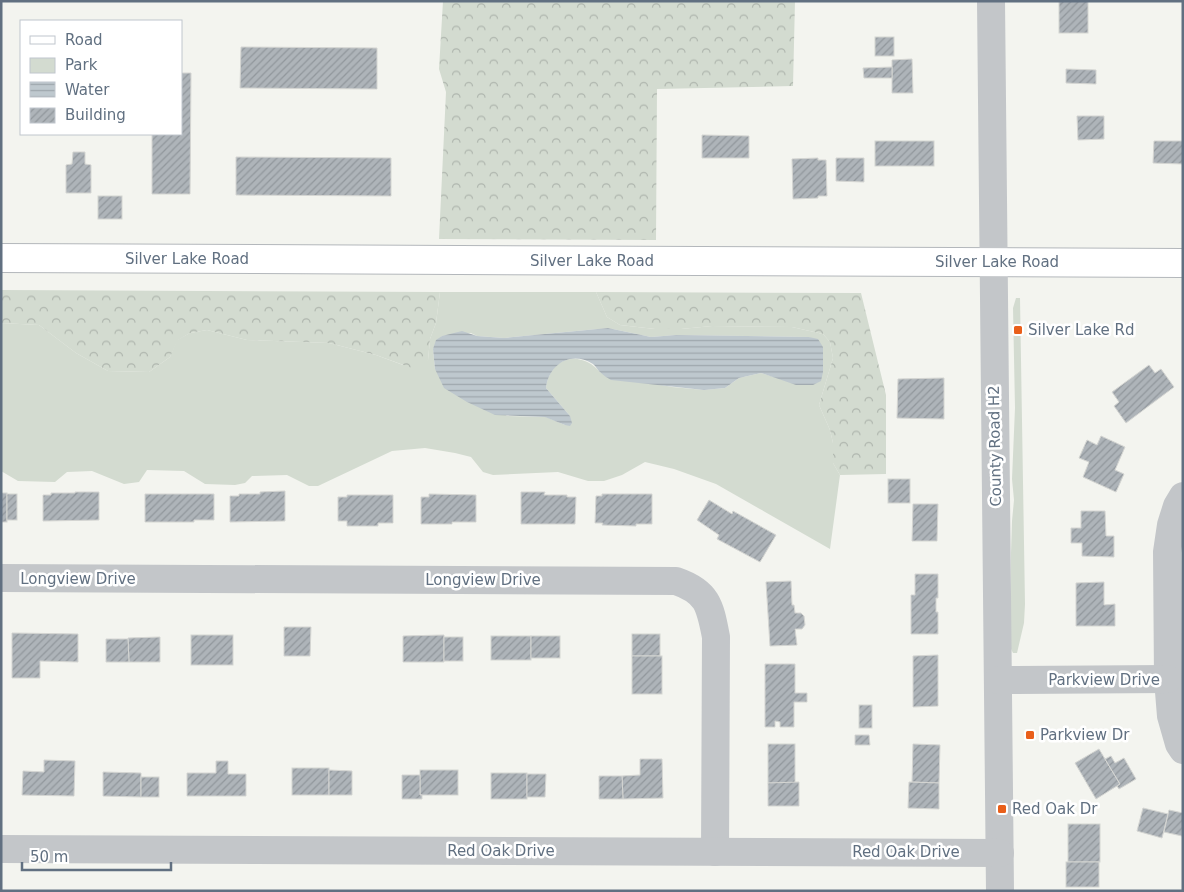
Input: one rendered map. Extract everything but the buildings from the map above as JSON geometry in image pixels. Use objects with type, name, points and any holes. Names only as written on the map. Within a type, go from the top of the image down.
[{"type":"main road","name":"Silver Lake Road","points":[[1,258],[1183,263]]},
{"type":"street","name":"County Road H2","points":[[991,1],[1000,891]]},
{"type":"street","points":[[1168,679],[1167,552],[1171,525],[1177,506],[1183,496]]},
{"type":"street","name":"Longview Drive","points":[[1,578],[676,581],[690,586],[710,606],[716,637],[714,852]]},
{"type":"street","name":"Parkview Drive","points":[[998,680],[1168,679],[1171,716],[1179,744],[1183,750]]},
{"type":"street","name":"Red Oak Drive","points":[[1,849],[1000,853]]},
{"type":"green space","points":[[443,1],[795,1],[793,86],[657,89],[656,240],[439,239],[446,92],[439,69]]},
{"type":"green space","points":[[1,290],[440,292],[436,323],[430,339],[428,360],[420,371],[376,355],[329,343],[247,340],[207,330],[190,333],[178,340],[170,357],[149,372],[108,371],[76,353],[39,325],[1,323]]},
{"type":"green space","points":[[440,292],[596,292],[607,317],[620,325],[655,329],[712,326],[792,327],[823,334],[830,342],[833,358],[819,405],[830,430],[833,443],[833,463],[840,475],[830,549],[716,484],[674,469],[645,462],[622,475],[604,481],[588,481],[558,472],[493,475],[483,472],[471,457],[425,448],[392,451],[318,486],[309,486],[287,475],[252,476],[245,483],[235,485],[205,484],[184,471],[147,470],[139,482],[124,484],[92,471],[67,472],[55,482],[18,481],[1,471],[1,323],[39,325],[76,353],[108,371],[149,372],[170,357],[177,340],[190,333],[207,330],[247,340],[329,343],[376,355],[403,365],[428,360],[430,339],[436,323]],"holes":[[[608,328],[651,337],[676,335],[809,337],[823,347],[823,372],[774,377],[761,373],[739,378],[725,388],[704,390],[672,387],[601,373],[593,365],[585,361],[568,360],[560,363],[553,369],[546,388],[570,416],[565,425],[546,417],[507,416],[435,369],[433,349],[442,336],[471,333],[477,336],[504,338]]]},
{"type":"green space","points":[[596,292],[861,293],[886,395],[886,474],[840,475],[833,463],[833,443],[830,430],[819,405],[833,358],[830,342],[823,334],[792,327],[712,326],[655,329],[620,325],[607,317]]},
{"type":"green space","points":[[1016,298],[1020,298],[1025,604],[1024,623],[1017,653],[1013,653],[1011,649],[1011,553],[1014,500],[1012,479],[1015,408],[1013,308]]},
{"type":"water","points":[[608,328],[651,337],[676,335],[809,337],[818,339],[823,347],[821,381],[813,385],[796,385],[761,373],[739,378],[725,388],[704,390],[611,380],[593,364],[585,360],[569,359],[556,366],[546,388],[570,416],[572,423],[570,426],[545,417],[495,415],[467,402],[444,388],[435,369],[433,349],[436,340],[442,336],[462,331],[477,336],[504,338]]},
{"type":"place","name":"Silver Lake Rd","points":[[1018,330]]},
{"type":"place","name":"Parkview Dr","points":[[1030,735]]},
{"type":"place","name":"Red Oak Dr","points":[[1002,809]]}]
